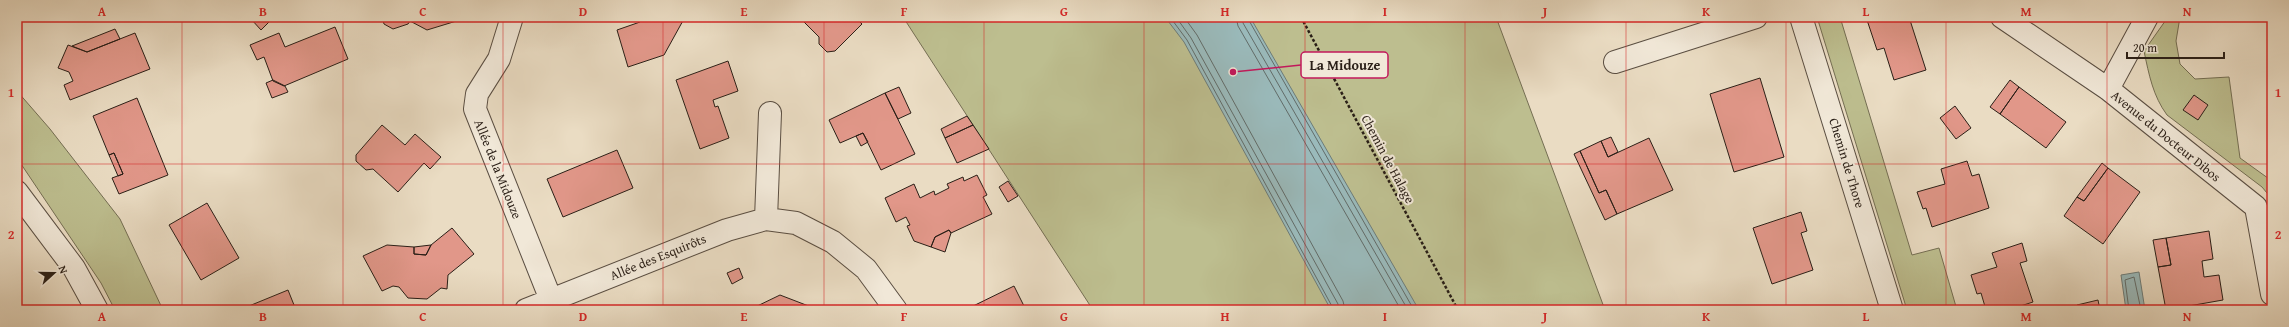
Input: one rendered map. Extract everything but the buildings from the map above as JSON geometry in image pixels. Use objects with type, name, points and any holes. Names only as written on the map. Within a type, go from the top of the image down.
[{"type":"street","name":"Allée de la Midouze","points":[[512,17],[499,59],[477,94],[475,110],[553,305]]},
{"type":"street","points":[[1615,62],[1756,17]]},
{"type":"street","name":"Chemin de Thore","points":[[1801,17],[1892,310]]},
{"type":"street","name":"Avenue du Docteur Dibos","points":[[2002,17],[2108,89],[2256,207],[2272,294]]},
{"type":"street","points":[[2108,89],[2147,17]]},
{"type":"street","points":[[766,219],[770,113]]},
{"type":"street","points":[[17,192],[74,268],[97,310]]},
{"type":"street","name":"Allée des Esquirôts","points":[[526,310],[553,305],[727,230],[766,219],[796,223],[833,242],[866,269],[896,310]]},
{"type":"path","name":"Chemin de Halage","points":[[1301,17],[1458,310]]},
{"type":"green space","points":[[903,17],[1496,17],[1605,310],[1093,310]]},
{"type":"green space","points":[[1817,17],[1840,17],[1912,255],[1939,248],[1957,310],[1907,310]]},
{"type":"green space","points":[[2168,17],[2180,17],[2176,41],[2180,64],[2195,79],[2229,77],[2240,158],[2272,181],[2272,199],[2262,187],[2167,115],[2162,108],[2152,85],[2144,51]]},
{"type":"green space","points":[[17,91],[50,129],[120,219],[163,310],[115,310],[101,283],[17,158]]},
{"type":"water","points":[[1165,17],[1250,17],[1419,310],[1331,310],[1184,42]]},
{"type":"water","points":[[2139,272],[2145,310],[2126,310],[2121,275]]},
{"type":"place","name":"La Midouze","points":[[1233,72]]}]
